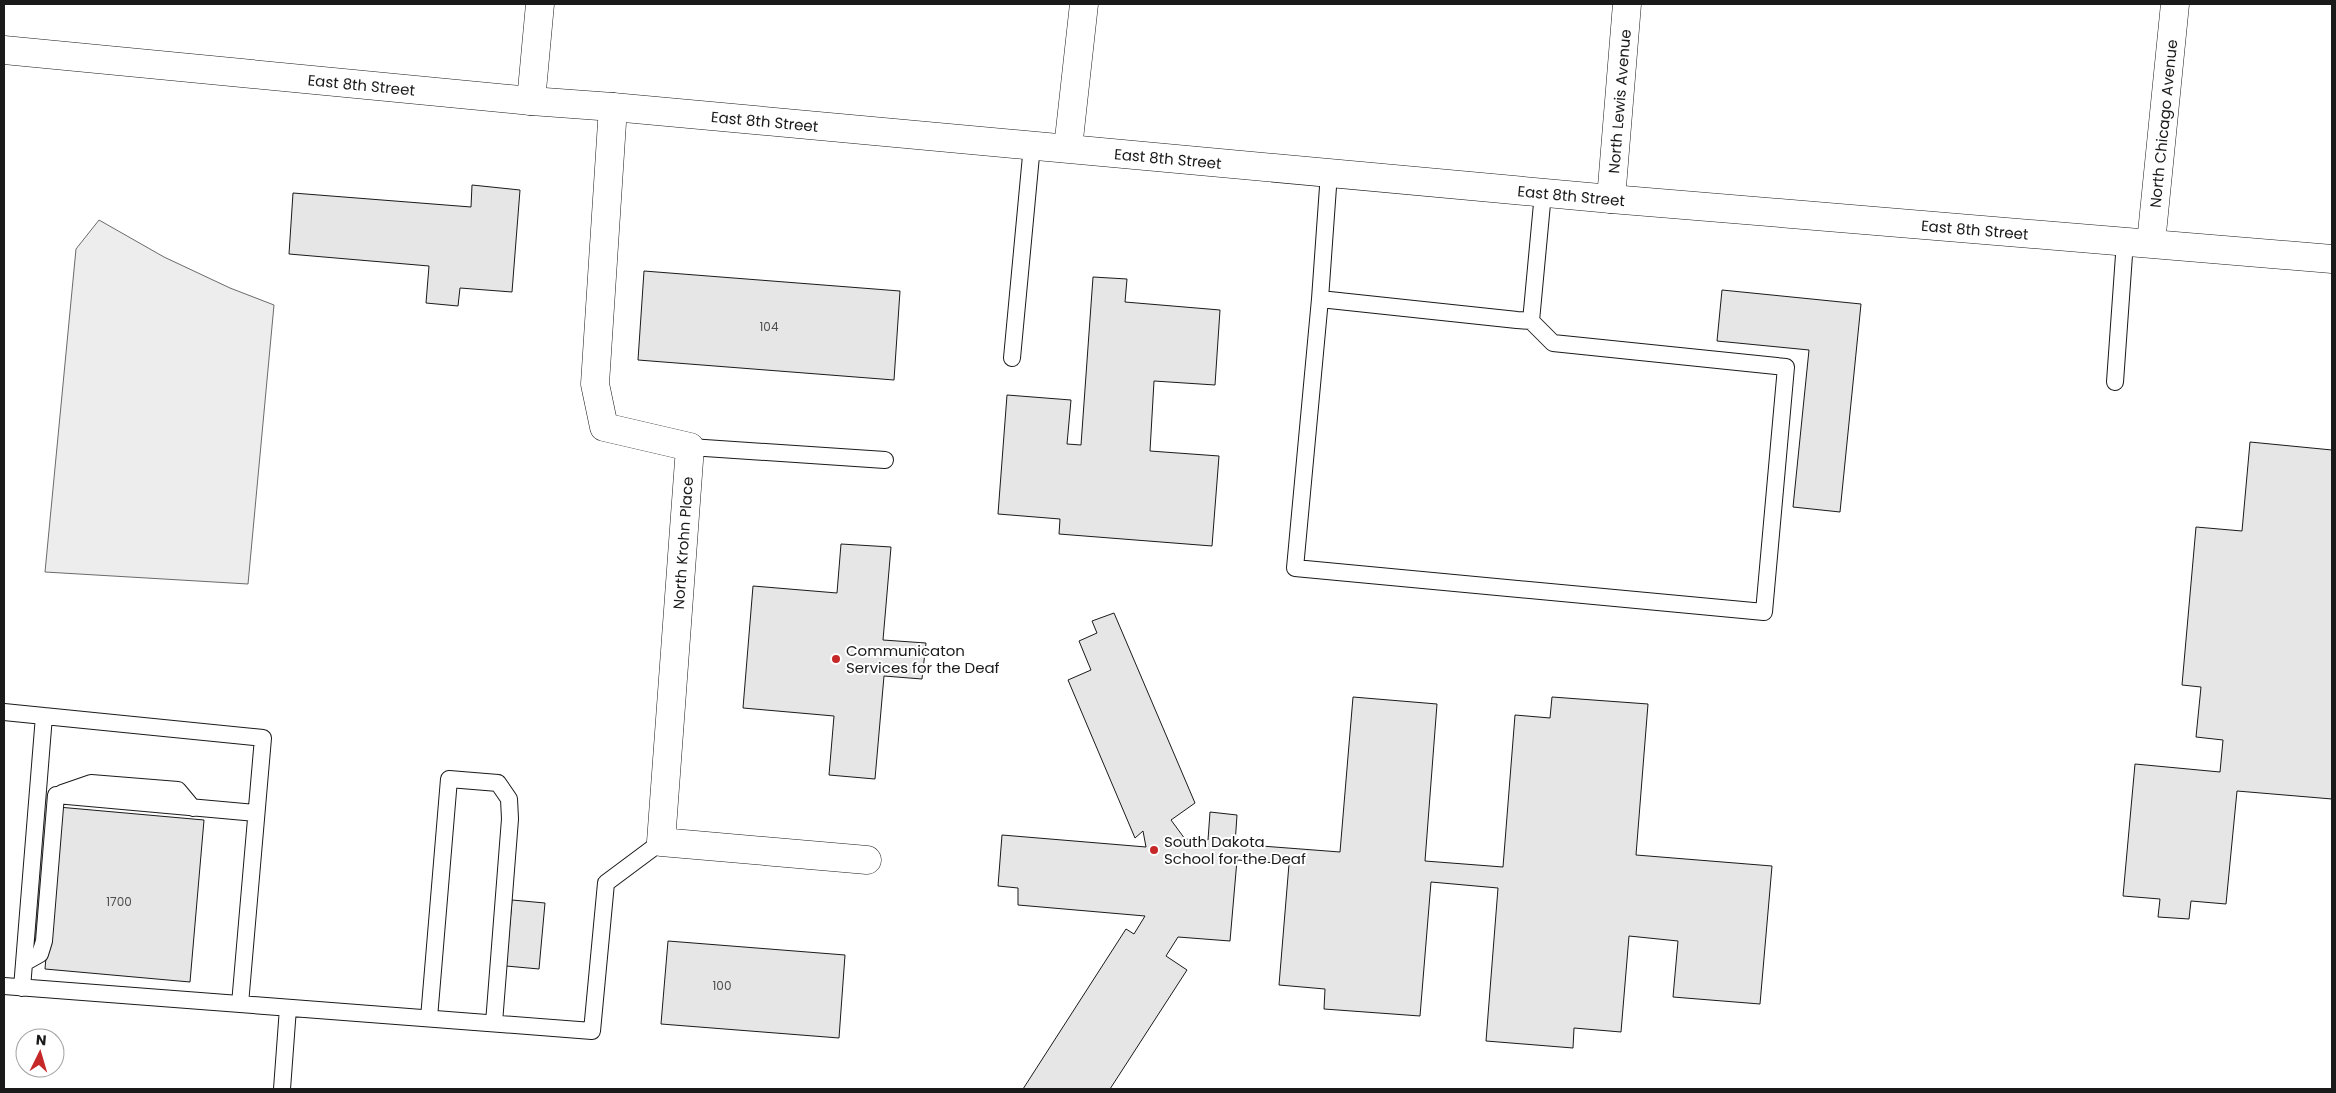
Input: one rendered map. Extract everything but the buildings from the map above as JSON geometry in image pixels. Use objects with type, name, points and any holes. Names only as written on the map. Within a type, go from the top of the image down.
[{"type":"street","points":[[531,101],[540,4]]},
{"type":"street","points":[[1068,148],[1084,4]]},
{"type":"street","name":"North Lewis Avenue","points":[[1611,199],[1626,4]]},
{"type":"street","name":"North Chicago Avenue","points":[[2138,242],[2175,4]]},
{"type":"street","name":"East 8th Street","points":[[4,50],[531,101],[1068,148],[1543,193],[2332,259]]},
{"type":"street","points":[[613,107],[595,384],[604,427],[690,447]]},
{"type":"street","name":"North Krohn Place","points":[[661,842],[690,447]]},
{"type":"street","points":[[661,842],[867,860]]},
{"type":"lane","points":[[1012,358],[1032,145]]},
{"type":"lane","points":[[1320,299],[1531,321],[1553,343],[1786,367],[1764,612],[1295,568],[1330,173]]},
{"type":"lane","points":[[1531,321],[1543,193]]},
{"type":"lane","points":[[2115,382],[2138,242]]},
{"type":"lane","points":[[690,447],[885,460]]},
{"type":"lane","points":[[4,712],[263,738],[240,1004]]},
{"type":"lane","points":[[22,988],[44,716]]},
{"type":"lane","points":[[429,1018],[448,778],[498,783],[509,799],[510,819],[494,1024]]},
{"type":"lane","points":[[38,794],[256,813]]},
{"type":"lane","points":[[24,963],[40,954],[44,941],[56,795]]},
{"type":"lane","points":[[4,986],[592,1031],[606,883],[661,842]]},
{"type":"lane","points":[[282,1089],[288,1008]]},
{"type":"shaded area","points":[[99,220],[164,257],[230,288],[274,305],[248,584],[45,572],[76,249]]},
{"type":"place","name":"Communicaton Services for the Deaf","points":[[836,659]]},
{"type":"place","name":"South Dakota School for the Deaf","points":[[1154,850]]}]
